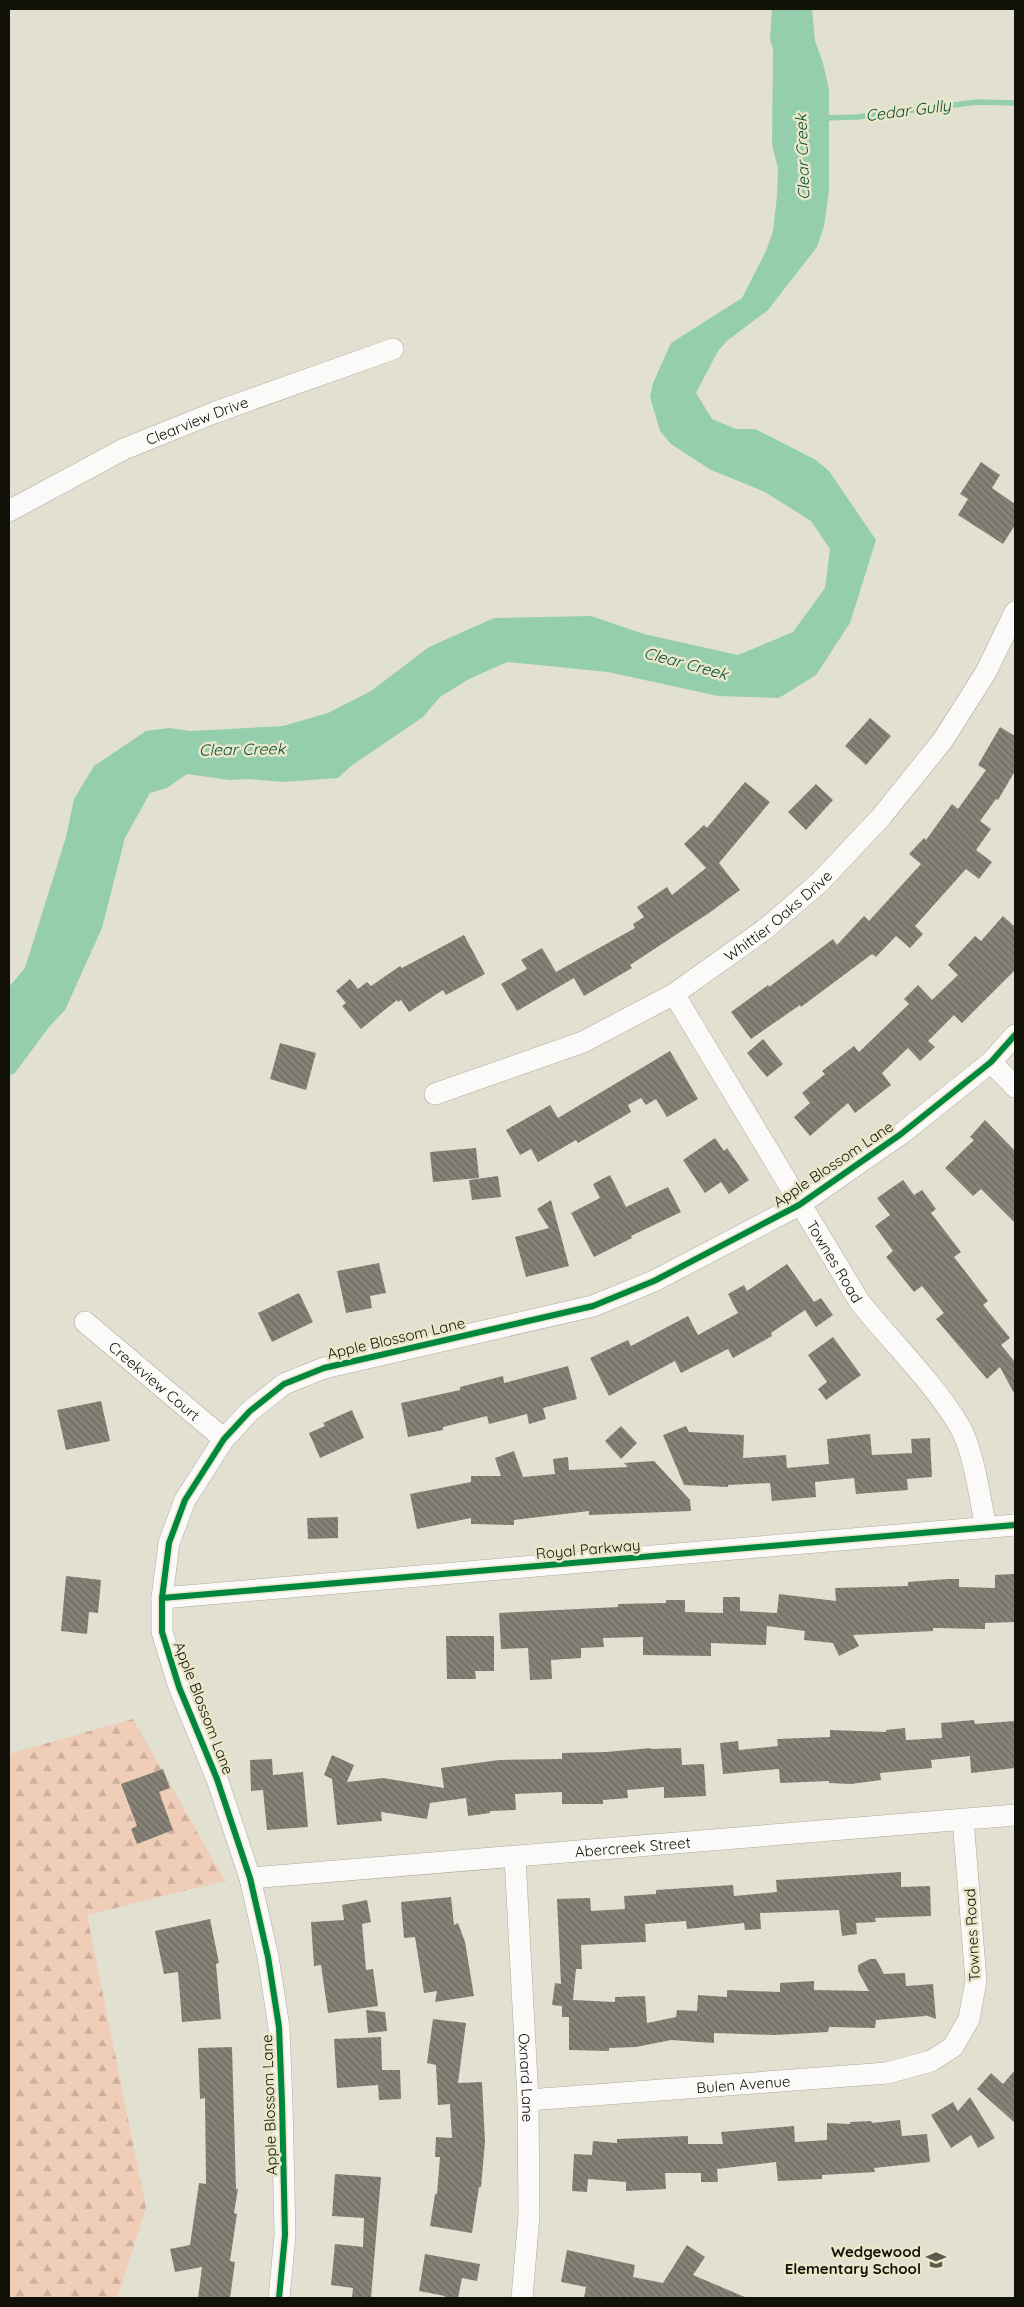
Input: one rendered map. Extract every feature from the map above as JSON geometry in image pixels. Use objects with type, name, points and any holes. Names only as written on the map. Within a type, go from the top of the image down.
[{"type":"street","name":"Clearview Drive","points":[[9,511],[124,450],[216,412],[393,349]]},
{"type":"street","name":"Whittier Oaks Drive","points":[[435,1094],[583,1042],[674,994],[778,918],[820,882],[881,817],[943,740],[986,672],[1015,612]]},
{"type":"street","name":"Townes Road","points":[[674,994],[799,1205],[859,1301],[886,1337],[927,1380],[961,1429],[975,1473],[986,1528]]},
{"type":"street","name":"Apple Blossom Lane","points":[[279,2298],[285,2235],[279,2028],[268,1957],[250,1878],[217,1779],[179,1686],[162,1632],[162,1598],[169,1543],[185,1500],[224,1439],[250,1411],[284,1384],[324,1368],[593,1306],[654,1282],[799,1205],[901,1134],[991,1062],[1015,1035]]},
{"type":"street","points":[[991,1062],[1015,1087]]},
{"type":"street","name":"Creekview Court","points":[[85,1322],[224,1439]]},
{"type":"street","name":"Royal Parkway","points":[[162,1598],[1015,1525]]},
{"type":"street","name":"Abercreek Street","points":[[250,1878],[1015,1815]]},
{"type":"street","name":"Townes Road","points":[[953,2048],[969,2020],[976,1981],[963,1819]]},
{"type":"street","name":"Oxnard Lane","points":[[515,1857],[528,2100],[529,2215],[522,2298]]},
{"type":"street","name":"Bulen Avenue","points":[[528,2100],[887,2073],[931,2061],[953,2048]]},
{"type":"green space","points":[[133,1719],[225,1881],[87,1915],[146,2208],[117,2298],[9,2298],[9,1754]]},
{"type":"water","name":"Clear Creek","points":[[772,9],[812,9],[815,41],[823,63],[829,90],[829,191],[824,226],[817,247],[768,310],[728,340],[718,351],[696,393],[712,419],[736,429],[755,429],[816,460],[829,471],[876,540],[850,623],[816,675],[779,698],[718,696],[608,672],[507,662],[469,679],[440,697],[423,717],[351,766],[338,778],[283,782],[247,779],[229,780],[187,774],[167,788],[150,793],[125,838],[102,928],[65,1010],[49,1027],[15,1073],[9,1076],[9,987],[25,968],[66,837],[74,799],[94,766],[146,731],[169,728],[191,731],[283,726],[328,713],[371,691],[429,647],[494,618],[591,616],[644,634],[738,655],[793,632],[825,588],[830,549],[811,521],[765,492],[711,470],[671,444],[660,431],[650,397],[653,383],[671,343],[742,298],[766,251],[773,231],[778,168],[772,145],[773,49],[770,39]]},
{"type":"building","points":[[981,462],[1000,475],[992,488],[1015,504],[1015,525],[1003,544],[958,515],[968,499],[960,494]]},
{"type":"building","points":[[870,718],[891,736],[866,765],[845,746]]},
{"type":"building","points":[[1000,727],[1015,736],[1015,771],[998,800],[996,799],[980,821],[991,829],[976,850],[992,862],[979,879],[966,869],[915,926],[923,934],[910,948],[896,936],[876,957],[872,954],[801,1007],[800,1005],[751,1039],[731,1012],[768,985],[769,987],[833,939],[837,945],[864,916],[869,921],[921,864],[909,854],[924,838],[926,840],[952,804],[958,809],[986,770],[978,765]]},
{"type":"building","points":[[745,782],[770,802],[719,863],[740,890],[709,913],[630,965],[632,968],[584,996],[574,978],[517,1011],[501,984],[527,969],[521,960],[542,948],[556,972],[635,928],[633,924],[644,917],[637,907],[667,887],[672,895],[706,868],[684,844],[704,825],[707,828]]},
{"type":"building","points":[[816,784],[833,800],[806,830],[788,812]]},
{"type":"building","points":[[1003,916],[1015,927],[1015,970],[962,1023],[954,1015],[928,1041],[935,1047],[920,1061],[908,1048],[882,1073],[891,1085],[855,1113],[848,1103],[810,1136],[794,1117],[810,1103],[802,1093],[825,1074],[822,1071],[854,1046],[859,1052],[909,1004],[904,999],[918,985],[932,1000],[958,975],[948,965],[975,936],[981,941]]},
{"type":"building","points":[[464,935],[485,974],[446,995],[443,990],[409,1012],[401,1000],[398,1002],[397,1000],[361,1029],[342,1006],[346,1003],[336,991],[350,979],[358,989],[367,982],[371,986],[400,966],[402,968]]},
{"type":"building","points":[[763,1039],[783,1064],[767,1077],[747,1053]]},
{"type":"building","points":[[280,1043],[316,1053],[306,1090],[270,1079]]},
{"type":"building","points":[[670,1051],[698,1099],[667,1117],[656,1099],[646,1105],[641,1098],[628,1105],[631,1112],[578,1143],[576,1140],[538,1162],[531,1149],[520,1155],[506,1130],[550,1105],[558,1118]]},
{"type":"building","points":[[985,1120],[1015,1151],[1015,1223],[981,1189],[973,1196],[945,1168],[974,1140],[970,1137]]},
{"type":"building","points":[[715,1138],[724,1151],[727,1148],[749,1180],[729,1194],[721,1182],[705,1193],[683,1160]]},
{"type":"building","points":[[476,1148],[479,1178],[433,1182],[430,1152]]},
{"type":"building","points":[[610,1175],[626,1207],[668,1187],[681,1212],[631,1236],[632,1238],[594,1257],[571,1213],[600,1198],[593,1184]]},
{"type":"building","points":[[498,1176],[501,1197],[472,1200],[469,1180]]},
{"type":"building","points":[[903,1180],[914,1195],[922,1190],[936,1209],[931,1213],[961,1252],[954,1257],[988,1301],[983,1305],[1010,1338],[1001,1345],[1015,1362],[1015,1395],[1000,1367],[987,1379],[936,1319],[944,1313],[922,1286],[914,1292],[886,1257],[893,1251],[875,1226],[890,1215],[877,1198]]},
{"type":"building","points":[[551,1200],[569,1266],[526,1277],[515,1237],[549,1228],[537,1209]]},
{"type":"building","points":[[379,1263],[386,1293],[370,1296],[372,1308],[346,1313],[337,1271]]},
{"type":"building","points":[[787,1264],[814,1302],[821,1298],[833,1315],[816,1327],[805,1310],[771,1333],[772,1336],[733,1358],[728,1349],[681,1373],[675,1361],[609,1396],[590,1358],[628,1340],[631,1346],[688,1316],[698,1335],[738,1313],[728,1294],[744,1285],[747,1291]]},
{"type":"building","points":[[299,1293],[313,1322],[272,1342],[258,1313]]},
{"type":"building","points":[[833,1337],[861,1375],[826,1400],[818,1389],[827,1382],[808,1355]]},
{"type":"building","points":[[568,1366],[577,1399],[543,1408],[546,1419],[529,1424],[527,1414],[489,1424],[487,1416],[443,1427],[443,1430],[408,1437],[401,1403],[460,1390],[460,1387],[503,1376],[504,1383]]},
{"type":"building","points":[[101,1401],[110,1441],[66,1450],[57,1410]]},
{"type":"building","points":[[352,1410],[364,1438],[320,1458],[309,1433],[325,1426],[323,1423]]},
{"type":"building","points":[[621,1426],[637,1443],[621,1459],[605,1441]]},
{"type":"building","points":[[686,1426],[689,1432],[744,1435],[743,1458],[786,1455],[787,1468],[829,1464],[827,1439],[870,1434],[872,1455],[912,1453],[911,1439],[930,1438],[932,1477],[907,1479],[908,1490],[856,1494],[854,1478],[815,1482],[816,1497],[772,1501],[770,1483],[728,1485],[728,1487],[684,1485],[663,1435]]},
{"type":"building","points":[[514,1451],[523,1477],[555,1474],[553,1459],[568,1457],[569,1470],[628,1467],[624,1463],[654,1461],[690,1500],[691,1511],[589,1515],[589,1511],[514,1520],[514,1525],[471,1524],[471,1518],[417,1529],[410,1494],[471,1482],[471,1476],[501,1476],[495,1458]]},
{"type":"building","points":[[338,1517],[338,1538],[308,1539],[307,1518]]},
{"type":"building","points":[[1014,1574],[1015,1622],[985,1623],[985,1629],[933,1628],[933,1631],[853,1635],[859,1646],[839,1656],[833,1643],[804,1640],[805,1631],[767,1626],[766,1645],[711,1643],[711,1656],[643,1655],[643,1637],[603,1638],[604,1647],[581,1648],[581,1658],[551,1660],[552,1679],[530,1680],[528,1648],[501,1649],[499,1613],[618,1607],[618,1604],[666,1603],[666,1600],[685,1600],[685,1612],[723,1613],[723,1597],[740,1597],[740,1611],[777,1613],[779,1594],[836,1601],[835,1588],[908,1586],[908,1582],[948,1579],[959,1579],[959,1587],[995,1588],[995,1575]]},
{"type":"building","points":[[66,1576],[101,1580],[98,1613],[89,1612],[87,1634],[61,1631]]},
{"type":"building","points":[[446,1636],[494,1636],[494,1671],[475,1671],[476,1679],[447,1679]]},
{"type":"building","points":[[974,1720],[975,1724],[1015,1721],[1015,1768],[971,1773],[970,1756],[931,1760],[932,1768],[880,1773],[881,1780],[851,1784],[829,1783],[829,1781],[780,1783],[779,1769],[723,1774],[720,1743],[738,1741],[739,1750],[778,1746],[777,1739],[830,1737],[830,1730],[886,1732],[886,1730],[905,1728],[906,1740],[942,1738],[941,1723]]},
{"type":"building","points":[[681,1748],[682,1765],[704,1764],[706,1796],[664,1798],[664,1787],[627,1790],[628,1798],[603,1800],[603,1804],[562,1804],[562,1792],[515,1794],[516,1810],[490,1811],[490,1813],[468,1816],[466,1798],[430,1803],[427,1819],[381,1812],[382,1821],[337,1825],[332,1779],[324,1775],[332,1755],[354,1765],[347,1782],[383,1778],[444,1788],[441,1768],[499,1760],[562,1759],[562,1753]]},
{"type":"building","points":[[272,1759],[273,1775],[303,1772],[308,1827],[267,1830],[263,1790],[251,1791],[250,1760]]},
{"type":"building","points":[[163,1769],[170,1788],[159,1792],[173,1830],[137,1844],[131,1829],[137,1826],[121,1784]]},
{"type":"building","points":[[901,1872],[901,1887],[930,1886],[931,1916],[875,1918],[876,1922],[856,1923],[857,1934],[842,1936],[839,1910],[760,1913],[761,1929],[745,1930],[744,1923],[687,1929],[686,1921],[645,1924],[646,1942],[581,1945],[582,1969],[576,1969],[573,2000],[615,2002],[615,1997],[645,1996],[647,2023],[676,2017],[677,2010],[697,2011],[698,1995],[727,1997],[727,1990],[780,1992],[780,1983],[814,1981],[814,1990],[869,1991],[858,1971],[858,1965],[870,1959],[876,1959],[884,1974],[905,1973],[906,1986],[933,1984],[936,2019],[925,2015],[876,2020],[875,2028],[829,2027],[828,2032],[775,2035],[714,2033],[714,2043],[671,2040],[636,2047],[609,2048],[609,2051],[569,2050],[569,2017],[562,2017],[562,2006],[552,2005],[555,1983],[561,1984],[557,1899],[590,1898],[591,1911],[625,1909],[624,1896],[656,1894],[656,1890],[733,1885],[734,1896],[777,1892],[776,1880]]},
{"type":"building","points":[[451,1897],[454,1925],[458,1923],[465,1942],[474,1996],[435,2002],[437,1991],[424,1993],[415,1937],[404,1938],[401,1902]]},
{"type":"building","points":[[367,1900],[371,1922],[362,1924],[366,1970],[373,1969],[378,2006],[328,2013],[321,1965],[314,1966],[311,1922],[344,1920],[342,1905]]},
{"type":"building","points":[[210,1919],[219,1963],[216,1964],[221,2019],[182,2022],[178,1972],[164,1974],[155,1931]]},
{"type":"building","points":[[366,2010],[385,2012],[387,2031],[368,2033]]},
{"type":"building","points":[[433,2019],[466,2023],[458,2083],[482,2082],[485,2142],[481,2187],[479,2187],[472,2233],[430,2226],[435,2194],[437,2194],[440,2157],[435,2157],[436,2137],[452,2138],[450,2104],[438,2105],[436,2065],[427,2063]]},
{"type":"building","points":[[381,2037],[382,2070],[400,2070],[401,2099],[379,2100],[378,2085],[337,2088],[334,2039]]},
{"type":"building","points":[[232,2047],[236,2189],[238,2189],[234,2213],[237,2214],[230,2261],[235,2262],[230,2298],[198,2298],[202,2267],[175,2272],[170,2249],[190,2245],[199,2183],[206,2184],[205,2098],[200,2099],[198,2048]]},
{"type":"building","points":[[1015,2070],[1015,2123],[977,2089],[991,2073],[1003,2084]]},
{"type":"building","points":[[970,2097],[995,2138],[978,2148],[971,2135],[951,2148],[931,2115],[953,2102],[958,2111]]},
{"type":"building","points":[[900,2120],[902,2136],[927,2134],[930,2162],[874,2168],[875,2172],[822,2175],[822,2179],[778,2181],[776,2162],[717,2169],[718,2182],[701,2182],[701,2173],[665,2173],[666,2189],[626,2191],[626,2182],[588,2179],[587,2192],[572,2191],[574,2154],[592,2155],[593,2141],[617,2143],[617,2139],[688,2136],[688,2144],[723,2144],[721,2132],[794,2126],[795,2142],[827,2140],[827,2123],[850,2124],[850,2122],[871,2121],[872,2123]]},
{"type":"building","points":[[335,2174],[381,2177],[371,2298],[352,2298],[353,2288],[331,2285],[335,2244],[363,2247],[364,2218],[332,2216]]},
{"type":"building","points":[[687,2245],[705,2257],[693,2275],[747,2298],[584,2298],[586,2287],[561,2282],[567,2250],[635,2265],[633,2277],[663,2283]]},
{"type":"building","points":[[425,2254],[480,2264],[477,2281],[462,2278],[458,2298],[444,2298],[445,2296],[419,2291]]},
{"type":"waterway","name":"Cedar Gully","points":[[823,118],[857,117],[977,102],[1015,103]]},
{"type":"cycle path","points":[[279,2298],[285,2235],[282,2103],[279,2027],[268,1957],[250,1878],[217,1779],[179,1687],[162,1632],[162,1598],[169,1543],[185,1500],[224,1439],[250,1411],[284,1384],[324,1368],[593,1306],[654,1281],[799,1205],[901,1134],[991,1062],[1015,1035]]},
{"type":"cycle path","points":[[162,1598],[1015,1525]]},
{"type":"place","name":"Wedgewood Elementary School","points":[[936,2260]]}]
